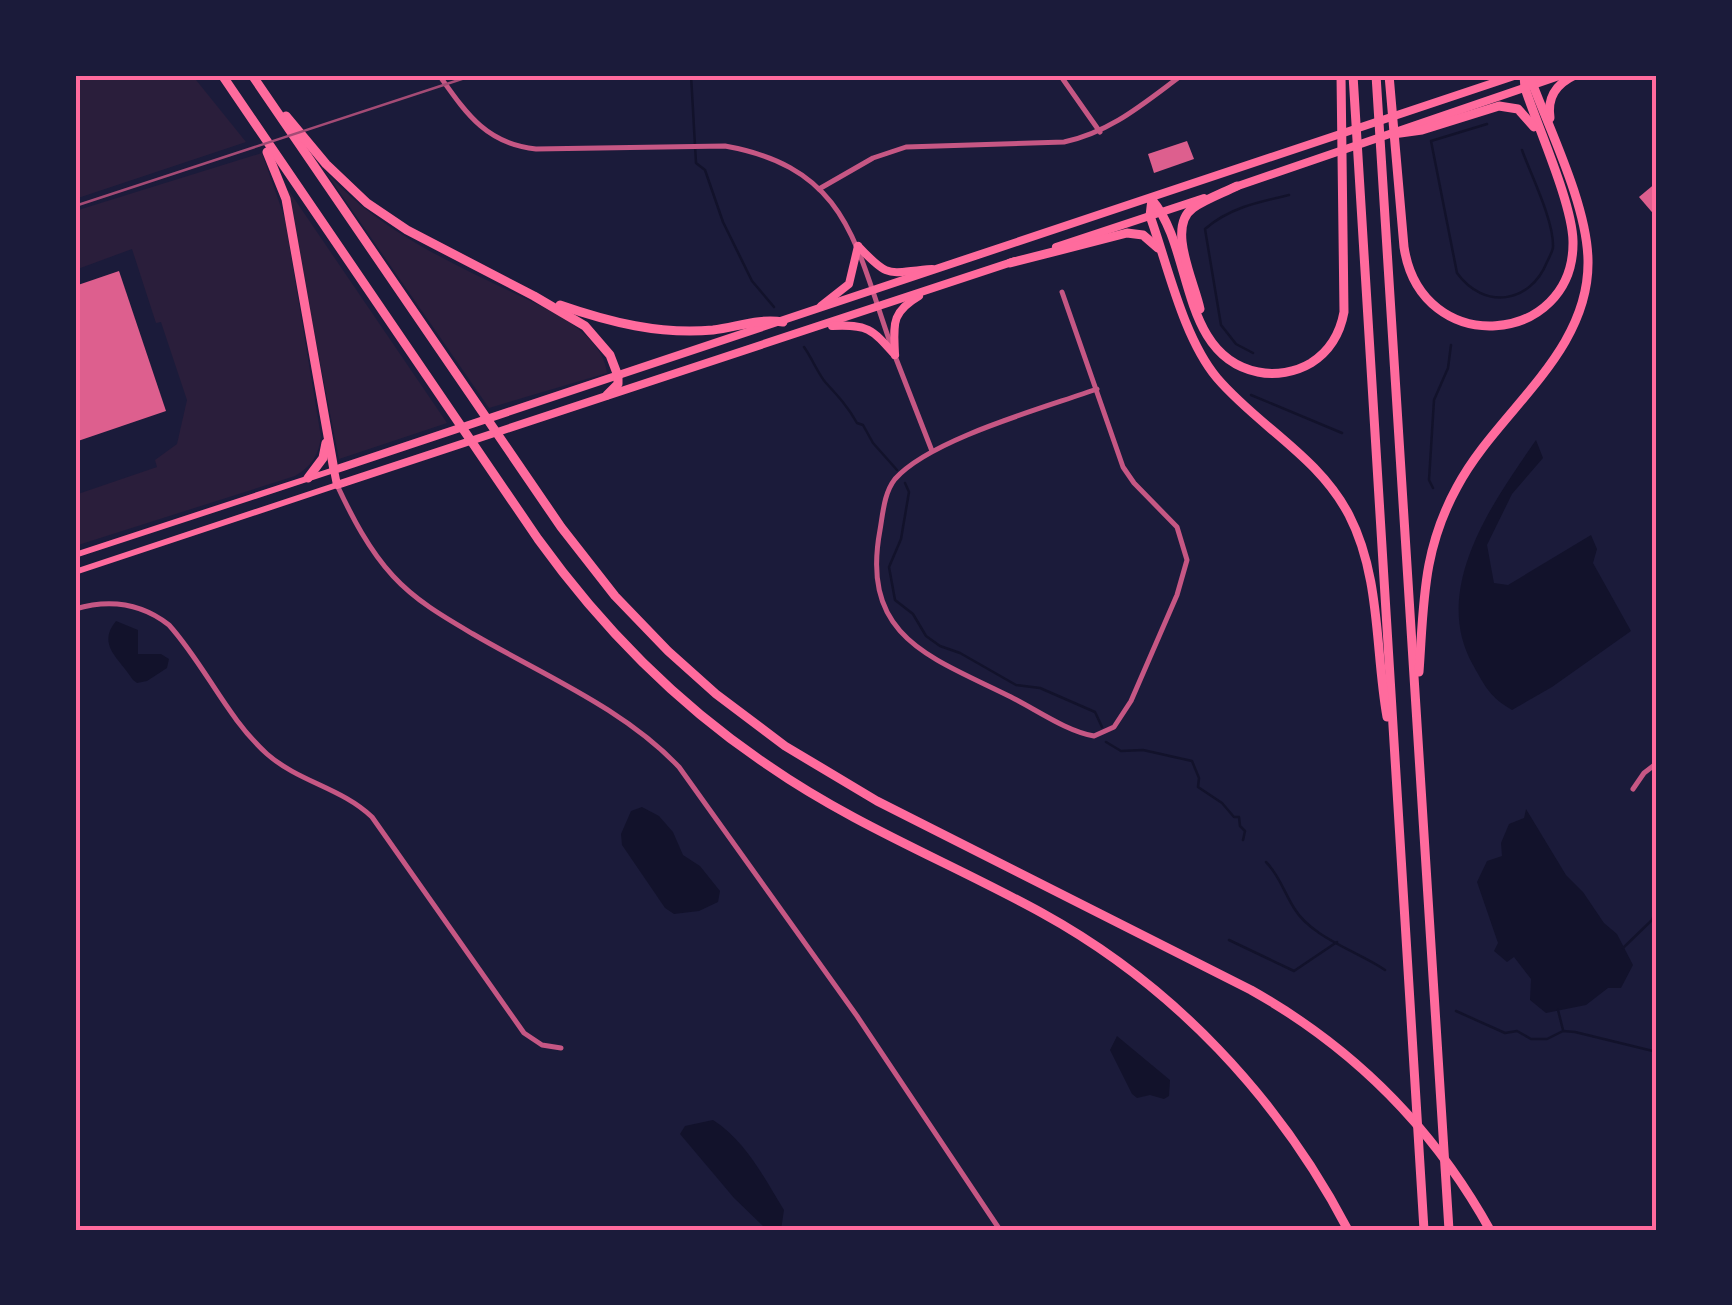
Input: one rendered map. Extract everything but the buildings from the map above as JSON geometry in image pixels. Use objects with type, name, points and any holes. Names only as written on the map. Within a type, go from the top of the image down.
[{"type":"highway","points":[[222,75],[538,539],[581,596],[638,659],[702,716],[770,768],[843,812],[1052,919],[1153,989],[1209,1040],[1263,1099],[1304,1155],[1348,1230]]},
{"type":"highway","points":[[1152,199],[1162,212],[1203,327],[1214,345],[1256,372],[1294,370],[1311,363],[1338,335],[1344,312],[1341,75]]},
{"type":"highway","points":[[1353,75],[1424,1230]]},
{"type":"highway","points":[[1376,75],[1450,1230]]},
{"type":"highway","points":[[1389,75],[1406,256],[1416,285],[1434,306],[1472,325],[1500,326],[1530,316],[1546,305],[1569,269],[1572,229],[1529,86]]},
{"type":"highway","points":[[1525,75],[1558,150]]},
{"type":"highway","points":[[1418,700],[1422,594],[1439,525],[1462,476],[1565,342],[1584,297],[1588,259],[1584,228],[1549,112],[1551,97],[1559,84],[1575,75]]},
{"type":"highway","points":[[255,79],[326,164],[366,203],[407,230],[585,326],[610,355],[618,376],[618,384],[607,396]]},
{"type":"highway","points":[[255,79],[561,527],[623,604],[691,672],[785,746],[848,786],[1251,990],[1307,1024],[1372,1075],[1412,1116],[1437,1147],[1490,1230]]},
{"type":"highway","points":[[242,105],[283,188],[334,470]]},
{"type":"highway","points":[[1390,135],[1506,106],[1527,116],[1544,145]]},
{"type":"highway","points":[[1203,327],[1180,228],[1192,209],[1237,186]]},
{"type":"highway","points":[[1152,199],[1150,216],[1193,336],[1210,368],[1322,475],[1356,530],[1372,586],[1381,684],[1392,749]]},
{"type":"highway","points":[[1010,263],[1128,233],[1150,240],[1165,258]]},
{"type":"highway","points":[[534,296],[609,320],[656,329],[695,331],[768,320],[782,322]]},
{"type":"highway","points":[[308,478],[323,458],[327,436]]},
{"type":"main road","points":[[75,556],[1516,75]]},
{"type":"main road","points":[[75,572],[1010,263],[1562,75]]},
{"type":"main road","points":[[858,246],[870,262],[886,272],[946,268]]},
{"type":"main road","points":[[816,310],[849,284],[858,246]]},
{"type":"main road","points":[[895,355],[894,325],[898,313],[908,302],[933,288]]},
{"type":"main road","points":[[818,327],[852,324],[869,328],[895,355]]},
{"type":"main road","points":[[334,470],[337,485]]},
{"type":"street","points":[[439,75],[471,120],[510,144],[536,149],[710,146],[752,151],[778,160],[819,189],[840,212],[858,246],[932,451]]},
{"type":"street","points":[[1060,75],[1100,132]]},
{"type":"street","points":[[819,189],[873,158],[906,146],[1064,142],[1100,132],[1182,75]]},
{"type":"street","points":[[1062,292],[1097,389],[1128,475],[1173,522],[1184,542],[1186,564],[1177,595],[1130,701],[1114,727],[1102,735],[1084,734],[938,661],[912,644],[889,618],[878,596],[876,580],[886,499],[896,479],[932,451],[1097,389]]},
{"type":"street","points":[[337,485],[368,544],[412,594],[532,669],[619,717],[679,767],[857,1016],[1000,1230]]},
{"type":"street","points":[[75,610],[94,604],[128,605],[154,613],[169,626],[242,727],[268,754],[299,776],[351,800],[372,817],[524,1033],[542,1046],[560,1048]]},
{"type":"street","points":[[1633,790],[1644,772],[1657,763]]},
{"type":"shaded area","points":[[75,75],[192,75],[246,142],[75,199]]},
{"type":"shaded area","points":[[262,153],[285,219],[321,437],[316,455],[295,476],[75,546],[75,495],[157,467],[155,460],[177,444],[187,400],[132,249],[75,270],[75,211]]},
{"type":"shaded area","points":[[320,164],[344,190],[399,233],[574,325],[596,346],[607,373],[489,408]]},
{"type":"shaded area","points":[[286,190],[289,191],[447,423],[339,459]]},
{"type":"shaded area","points":[[1536,440],[1543,458],[1512,494],[1487,545],[1494,583],[1508,585],[1591,535],[1597,549],[1593,563],[1631,631],[1512,710],[1489,691],[1473,665],[1462,636],[1459,606],[1472,547]]},
{"type":"shaded area","points":[[116,621],[138,630],[138,654],[161,654],[169,659],[167,668],[147,681],[133,680],[109,645],[110,630]]},
{"type":"shaded area","points":[[642,807],[659,816],[673,832],[683,855],[700,866],[720,891],[718,902],[699,911],[674,914],[665,908],[622,845],[621,834],[631,811]]},
{"type":"shaded area","points":[[1526,809],[1566,875],[1617,934],[1633,965],[1621,988],[1608,988],[1586,1005],[1546,1013],[1530,1000],[1531,979],[1514,957],[1507,962],[1494,951],[1498,943],[1477,882],[1487,861],[1502,856],[1501,843],[1509,824],[1524,818]]},
{"type":"shaded area","points":[[1117,1036],[1170,1080],[1169,1096],[1137,1098],[1132,1094],[1110,1050]]},
{"type":"shaded area","points":[[713,1120],[745,1149],[769,1185],[784,1210],[781,1230],[767,1230],[680,1134],[685,1126]]},
{"type":"waterway","points":[[691,75],[696,163],[705,170],[723,222],[752,281],[774,307]]},
{"type":"waterway","points":[[1487,124],[1431,141],[1457,273],[1468,285],[1493,297],[1518,294],[1530,287],[1553,248],[1546,211],[1522,150]]},
{"type":"waterway","points":[[1253,353],[1236,344],[1221,325],[1205,229],[1234,211],[1289,195]]},
{"type":"waterway","points":[[1433,488],[1429,480],[1434,400],[1448,368],[1451,345]]},
{"type":"waterway","points":[[804,347],[823,379],[897,470]]},
{"type":"waterway","points":[[1251,395],[1342,433]]},
{"type":"waterway","points":[[905,483],[909,492],[901,539],[889,567],[895,600],[913,614],[926,636],[940,646],[1016,685],[1040,688],[1095,712],[1102,727]]},
{"type":"waterway","points":[[1106,742],[1121,751],[1143,750],[1192,761],[1198,787],[1239,817],[1245,831],[1243,840]]},
{"type":"waterway","points":[[1266,862],[1294,908],[1312,928],[1385,970]]},
{"type":"waterway","points":[[1623,948],[1652,920],[1657,907]]},
{"type":"waterway","points":[[1229,940],[1294,971],[1337,942]]},
{"type":"waterway","points":[[1558,1010],[1563,1030]]},
{"type":"waterway","points":[[1456,1011],[1505,1033],[1517,1031],[1531,1039],[1575,1032],[1657,1052]]},
{"type":"railway","points":[[75,206],[474,75]]}]
